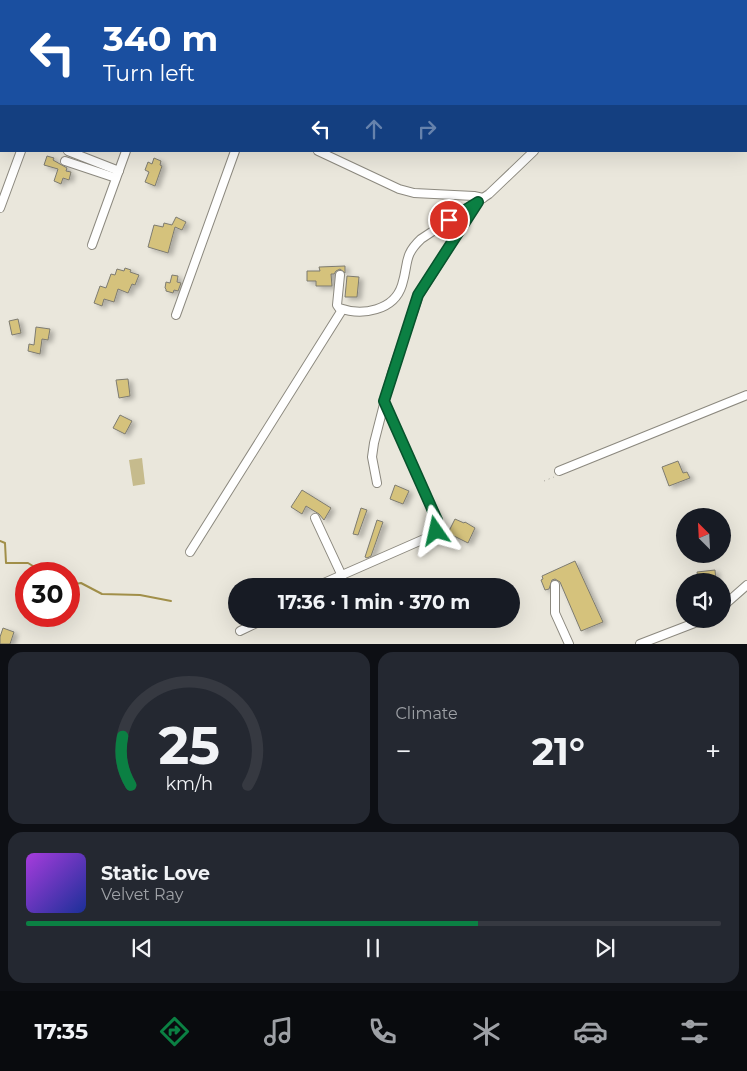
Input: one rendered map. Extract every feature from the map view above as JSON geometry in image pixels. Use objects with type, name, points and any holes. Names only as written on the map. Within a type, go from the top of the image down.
[{"type":"street","points":[[0,208],[21,152]]},
{"type":"street","points":[[70,152],[118,174]]},
{"type":"street","points":[[92,245],[126,152]]},
{"type":"street","points":[[176,315],[235,152]]},
{"type":"street","points":[[320,152],[399,189],[414,194],[474,196],[480,200]]},
{"type":"street","points":[[340,275],[337,305],[342,310],[364,312],[391,302],[402,286],[409,254],[413,247],[480,200],[533,152]]},
{"type":"street","points":[[64,161],[118,174]]},
{"type":"street","points":[[378,482],[372,457],[374,442],[384,401],[418,295],[480,200]]},
{"type":"street","points":[[190,552],[342,310]]},
{"type":"street","points":[[559,471],[747,395]]},
{"type":"street","points":[[337,578],[431,536],[436,531],[437,520],[384,401]]},
{"type":"street","points":[[315,518],[342,576]]},
{"type":"street","points":[[555,585],[555,613],[569,644]]},
{"type":"street","points":[[731,599],[747,585]]},
{"type":"street","points":[[240,632],[248,628]]},
{"type":"street","points":[[640,644],[682,628]]},
{"type":"shaded area","points":[[142,458],[145,484],[133,486],[129,460]]},
{"type":"building","points":[[47,156],[54,158],[53,160],[67,168],[66,171],[71,172],[69,180],[63,178],[61,184],[54,181],[58,169],[44,165]]},
{"type":"building","points":[[154,158],[161,161],[160,165],[162,166],[155,186],[145,182],[149,172],[145,170],[148,162],[152,164]]},
{"type":"building","points":[[176,217],[186,222],[182,230],[175,227],[168,253],[148,247],[154,225],[163,227],[164,223],[172,225]]},
{"type":"building","points":[[345,266],[345,273],[340,269],[331,274],[332,286],[316,286],[316,281],[307,281],[307,271],[320,271],[319,267]]},
{"type":"building","points":[[125,268],[139,275],[135,285],[132,284],[128,293],[118,289],[114,302],[104,299],[102,306],[94,303],[100,286],[106,288],[111,274],[115,275],[117,269],[124,271]]},
{"type":"building","points":[[172,275],[178,276],[177,282],[181,283],[178,291],[174,290],[173,293],[166,291],[165,288],[166,282],[170,283]]},
{"type":"building","points":[[347,276],[359,277],[357,297],[345,297]]},
{"type":"building","points":[[18,319],[21,333],[12,335],[9,321]]},
{"type":"building","points":[[36,327],[50,329],[48,340],[42,339],[40,354],[28,351],[29,344],[34,345]]},
{"type":"building","points":[[128,379],[130,396],[119,398],[116,380]]},
{"type":"building","points":[[120,415],[132,421],[125,434],[113,428]]},
{"type":"building","points":[[678,461],[683,473],[687,472],[690,478],[669,486],[662,467]]},
{"type":"building","points":[[395,485],[409,491],[403,504],[390,499]]},
{"type":"building","points":[[302,490],[331,508],[324,520],[319,514],[306,506],[302,514],[291,507]]},
{"type":"building","points":[[361,508],[367,510],[358,535],[353,534]]},
{"type":"building","points":[[455,519],[475,528],[468,543],[448,533]]},
{"type":"building","points":[[377,520],[383,522],[371,556],[367,558],[365,557]]},
{"type":"building","points":[[575,561],[603,622],[581,631],[560,582],[555,579],[552,580],[549,589],[545,590],[541,580],[543,579],[542,576]]},
{"type":"building","points":[[715,570],[715,573],[697,573]]},
{"type":"building","points":[[3,628],[14,632],[10,644],[0,644]]},
{"type":"waterway","points":[[0,541],[5,543],[6,563],[15,563]]},
{"type":"waterway","points":[[80,583],[102,594],[140,595],[171,601]]},
{"type":"route","points":[[436,531],[437,520],[384,401],[418,295],[478,202],[449,220]]}]
